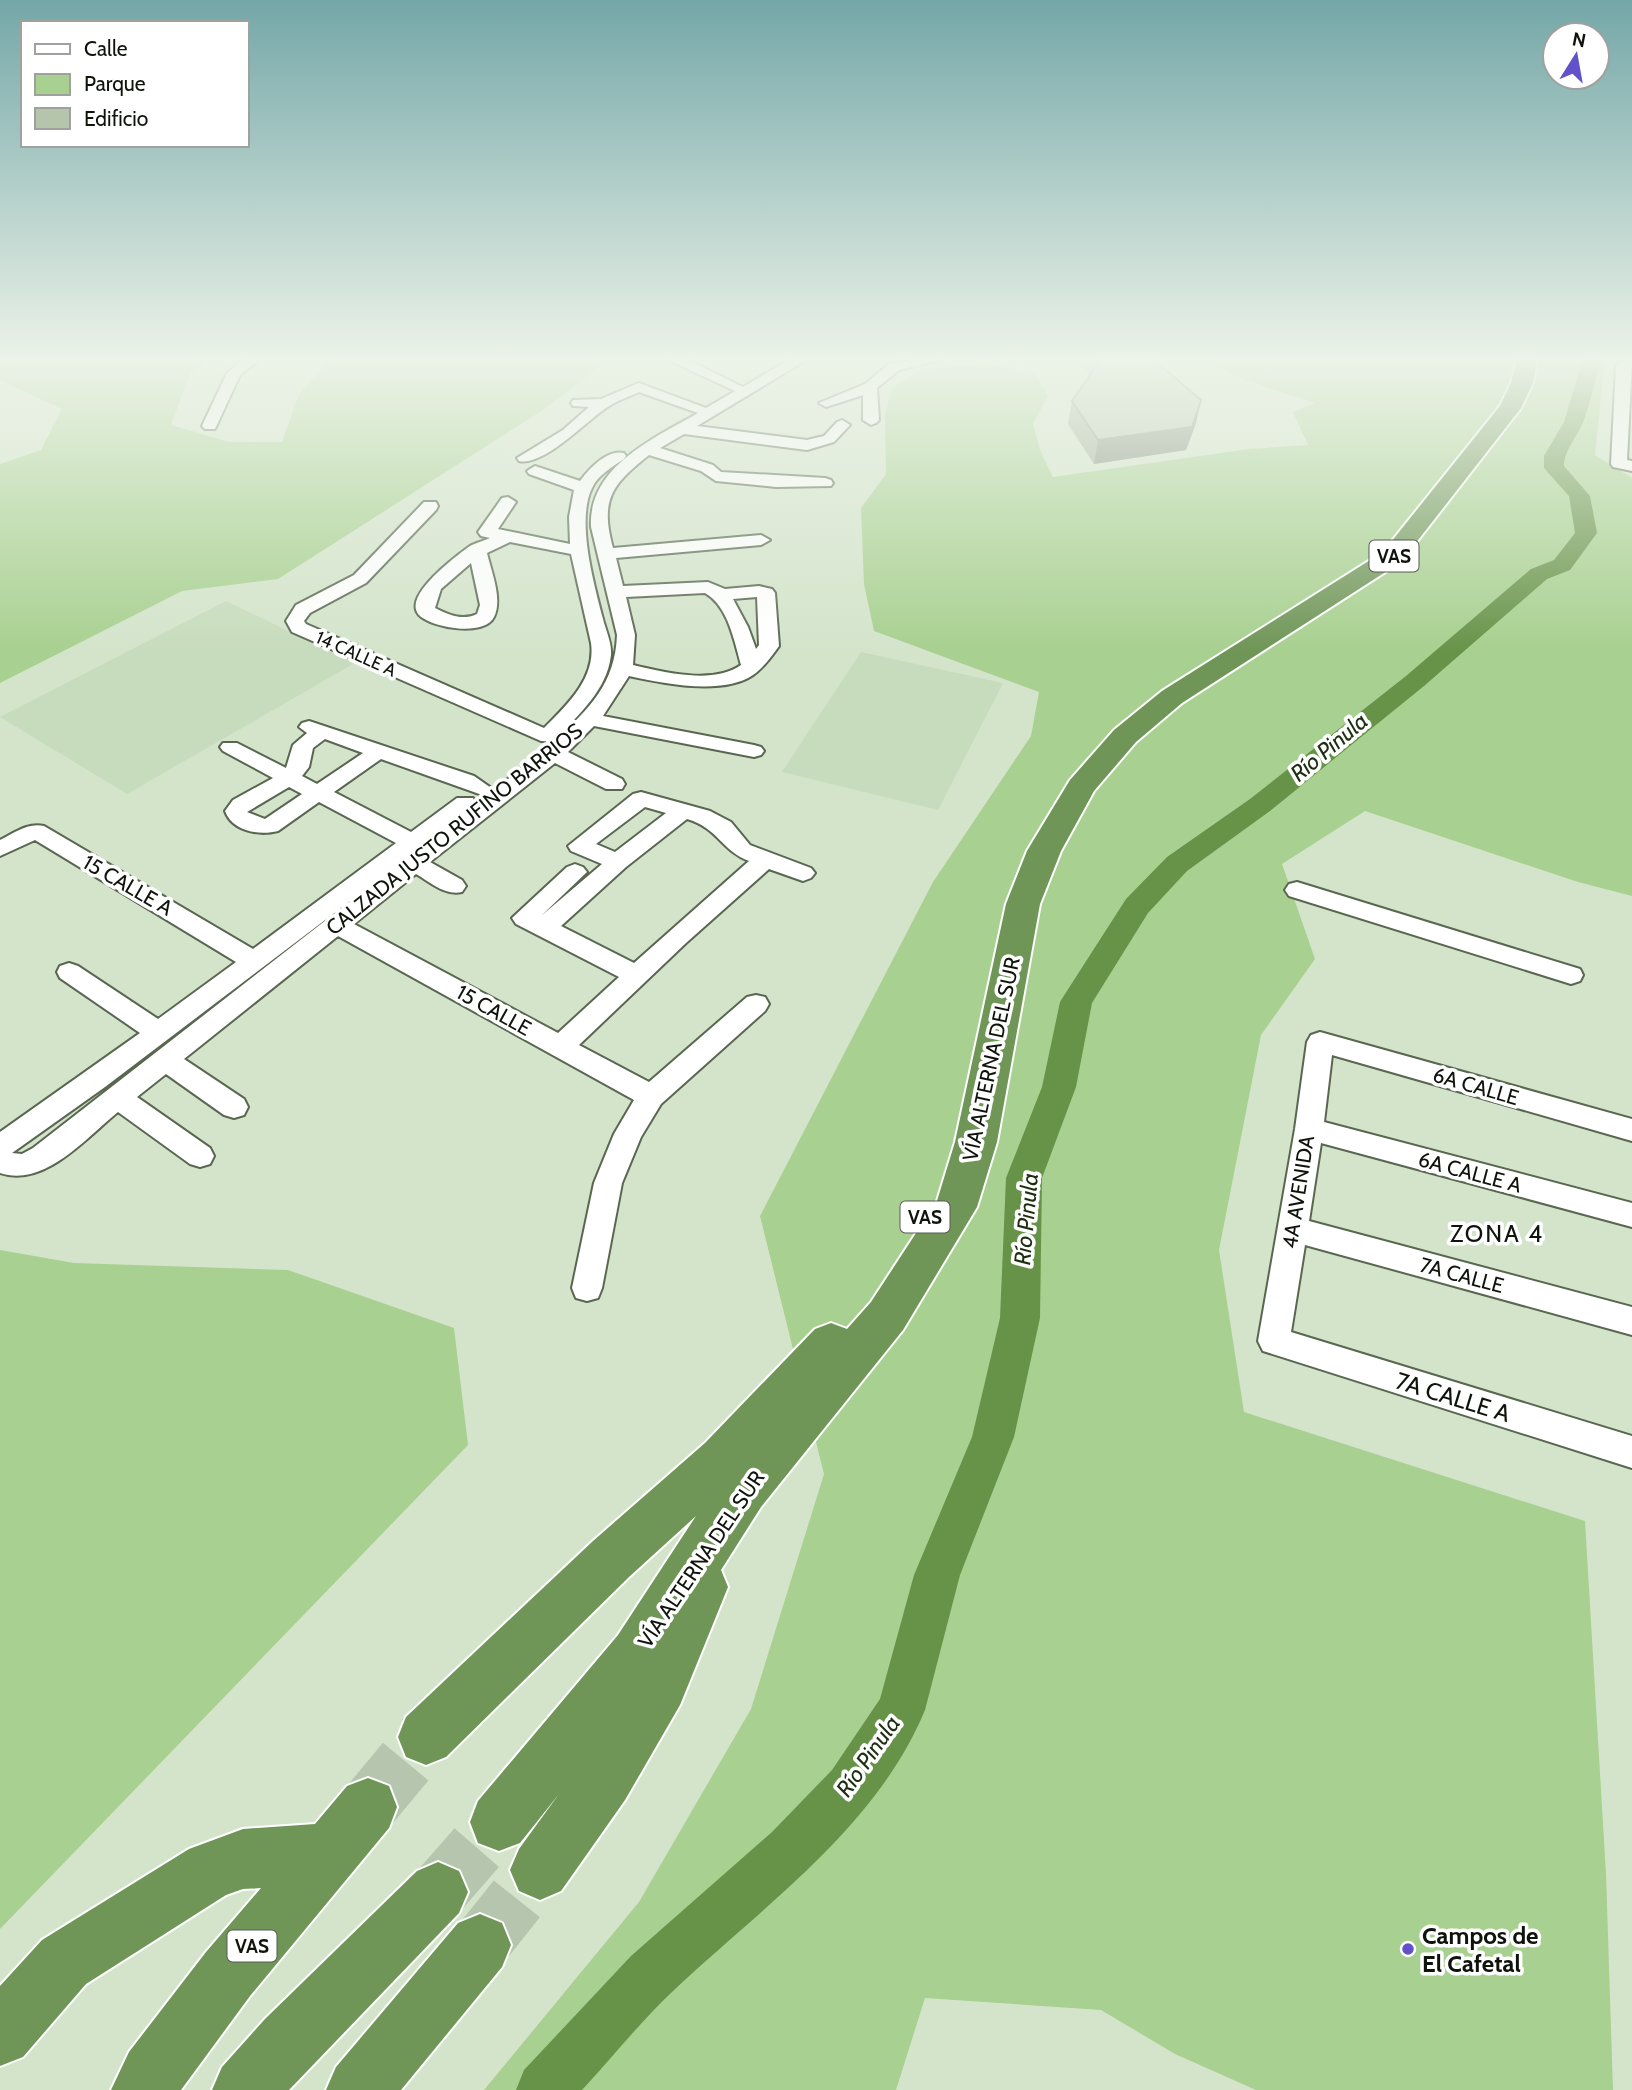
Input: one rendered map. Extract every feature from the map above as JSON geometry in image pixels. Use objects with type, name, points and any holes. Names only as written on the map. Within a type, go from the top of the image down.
[{"type":"highway","name":"VÍA ALTERNA DEL SUR","points":[[499,1822],[602,1700],[637,1654],[743,1490],[887,1316],[956,1207],[976,1142],[1023,904],[1055,830],[1088,778],[1174,687],[1368,563],[1460,457]]},
{"type":"highway","name":"VÍA ALTERNA DEL SUR","points":[[426,1737],[611,1559],[753,1429],[839,1335],[915,1238],[944,1177],[968,1088],[1004,900],[1036,824],[1079,762],[1132,709],[1174,687],[1392,557],[1472,457]]},
{"type":"highway","points":[[540,1870],[605,1780],[660,1685],[743,1490]]},
{"type":"highway","name":"VAS","points":[[144,2090],[152,2075],[228,1974],[369,1807]]},
{"type":"highway","points":[[0,2034],[64,1962],[210,1870],[243,1859],[330,1853]]},
{"type":"highway","points":[[245,2090],[288,2042],[438,1892]]},
{"type":"highway","points":[[359,2090],[480,1945]]},
{"type":"street","points":[[539,457],[530,464],[583,488]]},
{"type":"street","name":"CALZADA JUSTO RUFINO BARRIOS","points":[[0,1147],[254,961],[414,853],[551,745],[597,676],[602,653],[581,551],[578,505],[583,488],[601,467],[623,457]]},
{"type":"street","name":"CALZADA JUSTO RUFINO BARRIOS","points":[[456,820],[483,790],[589,719],[618,683],[627,649],[605,554],[598,509],[613,479],[637,457]]},
{"type":"street","points":[[684,457],[708,468],[716,476],[776,482],[825,483]]},
{"type":"street","points":[[1621,457],[1619,464],[1632,466]]},
{"type":"street","points":[[704,492],[716,476]]},
{"type":"street","points":[[725,494],[763,491],[776,482]]},
{"type":"street","points":[[508,502],[487,532],[581,551]]},
{"type":"street","name":"14 CALLE A","points":[[430,506],[360,579],[303,609],[295,621],[299,628],[551,745]]},
{"type":"street","points":[[477,549],[508,536]]},
{"type":"street","points":[[605,554],[761,540]]},
{"type":"street","points":[[615,592],[708,587],[722,595],[739,627],[751,665]]},
{"type":"street","points":[[623,669],[662,678],[713,678],[741,673],[769,646],[766,593],[759,591],[722,595]]},
{"type":"street","points":[[595,622],[621,620]]},
{"type":"street","points":[[589,719],[754,751]]},
{"type":"street","points":[[379,751],[263,829],[237,815],[236,811],[241,805],[290,777],[299,767],[303,745],[314,729],[379,751],[483,790]]},
{"type":"street","points":[[551,745],[566,761],[614,784]]},
{"type":"street","points":[[230,747],[320,793],[414,853],[454,886]]},
{"type":"street","points":[[618,862],[579,846],[641,799],[702,816],[723,827],[742,850],[803,873]]},
{"type":"street","points":[[544,928],[618,862],[683,811]]},
{"type":"street","name":"15 CALLE A","points":[[0,849],[36,831],[254,961]]},
{"type":"street","name":"CALZADA JUSTO RUFINO BARRIOS","points":[[0,1160],[7,1165],[19,1166],[43,1156],[337,925],[414,853]]},
{"type":"street","points":[[561,1046],[765,860]]},
{"type":"street","points":[[575,873],[523,918],[636,975]]},
{"type":"street","points":[[1297,890],[1571,975]]},
{"type":"street","name":"15 CALLE","points":[[337,925],[651,1096]]},
{"type":"street","points":[[69,972],[158,1032]]},
{"type":"street","points":[[587,1288],[608,1183],[628,1134],[651,1096],[756,1004]]},
{"type":"street","points":[[192,1007],[217,1020]]},
{"type":"street","name":"4A AVENIDA","points":[[1274,1341],[1309,1129],[1320,1042]]},
{"type":"street","name":"6A CALLE","points":[[1320,1042],[1632,1130]]},
{"type":"street","points":[[165,1060],[234,1107]]},
{"type":"street","points":[[116,1097],[200,1156]]},
{"type":"street","name":"6A CALLE A","points":[[1309,1129],[1632,1214]]},
{"type":"street","name":"7A CALLE","points":[[1292,1229],[1632,1321]]},
{"type":"street","name":"7A CALLE A","points":[[1274,1341],[1632,1452]]},
{"type":"shaded area","points":[[226,601],[355,663],[127,794],[0,717]]},
{"type":"shaded area","points":[[861,652],[1003,683],[938,810],[782,772]]},
{"type":"green space","points":[[22,457],[470,457],[278,579],[182,591],[0,683],[0,464]]},
{"type":"green space","points":[[886,457],[1043,457],[1053,477],[1196,457],[1597,457],[1632,478],[1632,896],[1578,882],[1365,811],[1282,864],[1315,959],[1261,1035],[1219,1250],[1244,1412],[1585,1521],[1606,1874],[1613,2090],[1256,2090],[1175,2054],[1101,2010],[925,1998],[896,2090],[484,2090],[639,1902],[751,1709],[824,1474],[760,1216],[933,882],[1031,736],[1039,692],[874,631],[864,584],[861,508],[886,474]]},
{"type":"green space","points":[[0,1250],[74,1263],[288,1270],[454,1328],[468,1445],[0,1929]]},
{"type":"waterway","name":"Río Pinula","points":[[544,2090],[650,1975],[790,1850],[850,1788],[901,1710],[937,1575],[993,1437],[1020,1318],[1024,1178],[1059,1087],[1076,1002],[1137,906],[1177,864],[1260,805],[1415,681],[1539,574],[1562,565],[1586,533],[1579,496],[1554,468],[1554,457]]},
{"type":"tunnel","points":[[368,1807],[426,1737]]},
{"type":"tunnel","points":[[438,1892],[499,1822]]},
{"type":"tunnel","points":[[480,1945],[540,1870]]},
{"type":"place","name":"Campos de El Cafetal","points":[[1408,1949]]},
{"type":"district","name":"ZONA 4","points":[[1497,1233]]}]
